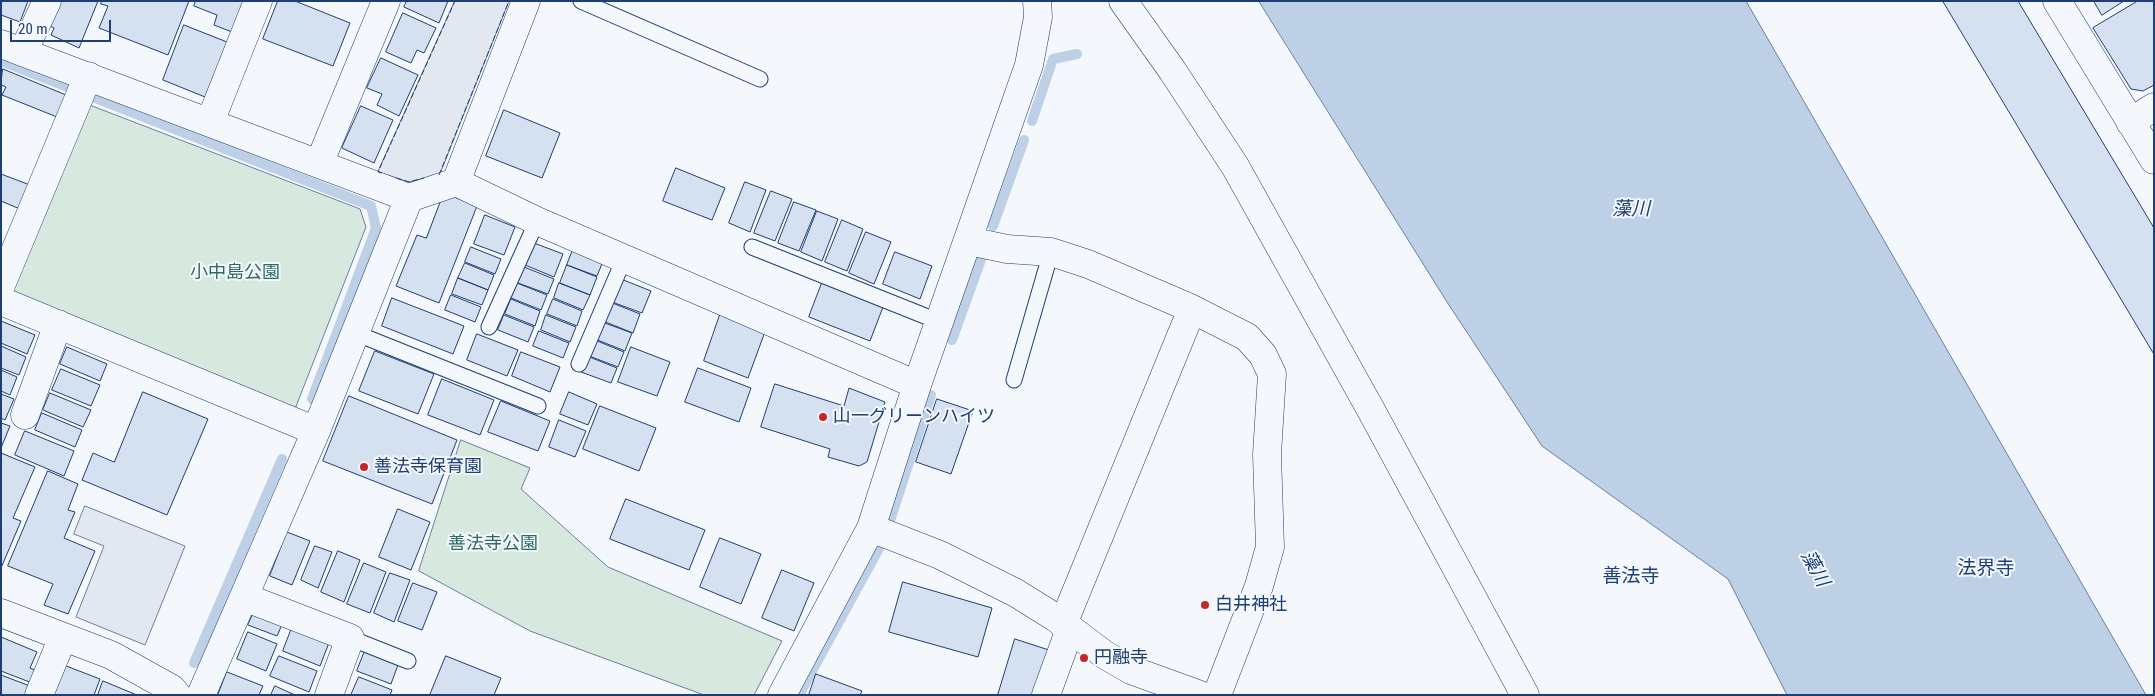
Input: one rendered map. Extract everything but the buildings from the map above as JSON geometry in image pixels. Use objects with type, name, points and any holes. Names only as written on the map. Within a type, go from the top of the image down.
[{"type":"street","points":[[46,1],[12,48],[409,198],[456,182],[536,221],[917,385]]},
{"type":"street","points":[[210,122],[258,1]]},
{"type":"street","points":[[319,164],[386,1]]},
{"type":"street","points":[[456,182],[526,1]]},
{"type":"street","points":[[782,695],[871,528],[917,385],[969,241],[1029,65],[1038,17],[1037,1]]},
{"type":"street","points":[[1123,1],[1172,70],[1235,166],[1366,401],[1525,695]]},
{"type":"street","points":[[2057,1],[2154,160]]},
{"type":"street","points":[[1,285],[88,76]]},
{"type":"street","points":[[2130,122],[2154,107]]},
{"type":"street","points":[[201,695],[316,431],[409,198]]},
{"type":"street","points":[[969,241],[1007,249],[1051,252],[1088,264],[1192,309],[1247,337],[1263,355],[1272,374],[1267,454],[1270,547],[1259,586],[1217,695]]},
{"type":"street","points":[[1,301],[316,431]]},
{"type":"street","points":[[1046,695],[1066,626],[1192,309]]},
{"type":"street","points":[[24,415],[58,324]]},
{"type":"street","points":[[871,528],[940,555],[1016,593],[1066,626],[1105,655],[1131,670],[1167,688],[1200,695]]},
{"type":"street","points":[[244,597],[350,638],[329,695]]},
{"type":"street","points":[[1,613],[111,656],[172,689],[177,695]]},
{"type":"street","points":[[39,695],[63,637]]},
{"type":"lane","points":[[581,1],[760,79]]},
{"type":"lane","points":[[490,327],[536,221]]},
{"type":"lane","points":[[752,247],[940,322]]},
{"type":"lane","points":[[1014,380],[1051,252]]},
{"type":"lane","points":[[580,364],[624,259]]},
{"type":"lane","points":[[355,333],[538,406]]},
{"type":"lane","points":[[350,638],[408,660]]},
{"type":"green space","name":"小中島公園","points":[[87,104],[360,209],[366,227],[295,409],[8,292]]},
{"type":"green space","name":"善法寺公園","points":[[461,440],[530,468],[521,489],[608,567],[782,641],[754,695],[704,695],[530,631],[419,571]]},
{"type":"shaded area","points":[[455,1],[509,1],[440,174],[409,182],[378,172]]},
{"type":"shaded area","points":[[85,506],[185,546],[145,645],[76,617],[104,546],[74,534]]},
{"type":"water","name":"藻川","points":[[1259,1],[1746,1],[2146,695],[1787,695],[1728,579],[1542,446],[1447,302]]},
{"type":"waterway","points":[[1032,121],[1053,59],[1077,54]]},
{"type":"waterway","points":[[1,61],[371,206],[376,228],[312,399]]},
{"type":"waterway","points":[[993,226],[1024,140]]},
{"type":"waterway","points":[[952,340],[983,254]]},
{"type":"waterway","points":[[888,527],[931,395]]},
{"type":"waterway","points":[[194,663],[282,459]]},
{"type":"waterway","points":[[799,695],[883,541]]},
{"type":"fence","points":[[382,173],[378,172],[455,1]]},
{"type":"fence","points":[[439,175],[509,1]]},
{"type":"fence","points":[[396,178],[409,182],[424,178]]},
{"type":"place","name":"山一グリーンハイツ","points":[[823,417]]},
{"type":"place","name":"善法寺保育園","points":[[364,467]]},
{"type":"place","name":"白井神社","points":[[1205,605]]},
{"type":"place","name":"円融寺","points":[[1084,658]]},
{"type":"district","name":"法界寺","points":[[1986,569]]},
{"type":"district","name":"善法寺","points":[[1631,577]]}]
